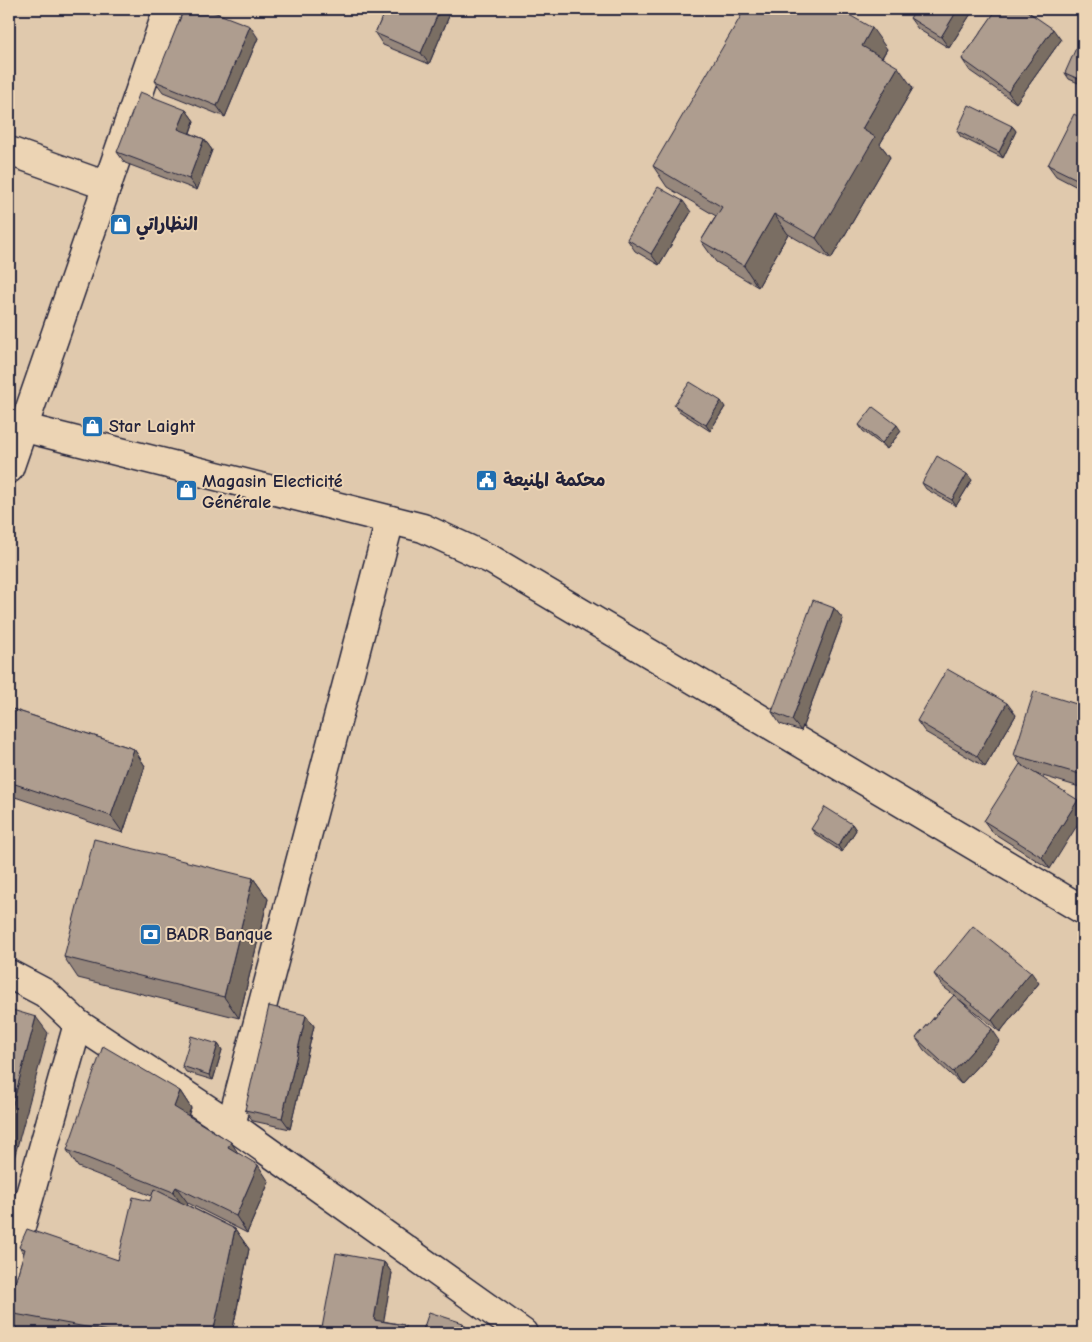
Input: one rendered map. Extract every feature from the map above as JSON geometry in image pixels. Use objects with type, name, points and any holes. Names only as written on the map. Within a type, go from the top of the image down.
[{"type":"street","points":[[9,469],[16,426],[107,186],[168,9]]},
{"type":"street","points":[[9,151],[107,186]]},
{"type":"street","points":[[16,426],[423,528],[492,560],[1083,910]]},
{"type":"street","points":[[231,1125],[390,520]]},
{"type":"street","points":[[9,974],[45,993],[78,1024],[231,1125],[523,1333]]},
{"type":"street","points":[[9,1269],[78,1024]]},
{"type":"building","points":[[184,9],[206,9],[250,26],[217,106],[155,81]]},
{"type":"building","points":[[386,9],[440,9],[421,53],[375,33]]},
{"type":"building","points":[[745,9],[839,9],[872,28],[862,46],[898,67],[862,129],[875,137],[816,238],[774,214],[744,266],[701,241],[722,207],[653,166]]},
{"type":"building","points":[[916,9],[958,9],[941,37],[910,18]]},
{"type":"building","points":[[997,9],[1024,9],[1053,29],[1008,92],[962,59]]},
{"type":"building","points":[[1076,48],[1083,51],[1083,81],[1065,73]]},
{"type":"building","points":[[140,92],[186,110],[178,129],[204,139],[189,179],[117,152]]},
{"type":"building","points":[[969,105],[1012,126],[999,152],[957,131]]},
{"type":"building","points":[[1074,114],[1083,119],[1083,182],[1048,165]]},
{"type":"building","points":[[658,187],[683,201],[651,254],[627,239]]},
{"type":"building","points":[[690,382],[721,401],[706,425],[674,405]]},
{"type":"building","points":[[873,407],[897,425],[882,443],[859,425]]},
{"type":"building","points":[[937,456],[967,474],[952,500],[922,483]]},
{"type":"building","points":[[813,600],[834,608],[792,720],[772,712]]},
{"type":"building","points":[[947,669],[1007,703],[977,756],[917,721]]},
{"type":"building","points":[[1034,691],[1083,706],[1083,775],[1014,755]]},
{"type":"building","points":[[9,708],[134,749],[111,816],[9,782]]},
{"type":"building","points":[[1020,764],[1078,800],[1042,857],[984,821]]},
{"type":"building","points":[[825,807],[852,824],[838,846],[811,829]]},
{"type":"building","points":[[94,839],[253,878],[224,997],[64,957]]},
{"type":"building","points":[[973,926],[1031,972],[992,1020],[934,974]]},
{"type":"building","points":[[954,995],[992,1029],[953,1072],[916,1038]]},
{"type":"building","points":[[269,1006],[306,1015],[282,1118],[245,1110]]},
{"type":"building","points":[[9,1009],[36,1017],[9,1118]]},
{"type":"building","points":[[191,1036],[218,1044],[209,1075],[182,1066]]},
{"type":"building","points":[[103,1046],[180,1091],[174,1107],[231,1142],[228,1147],[258,1165],[236,1216],[176,1187],[173,1192],[67,1150]]},
{"type":"building","points":[[154,1189],[235,1229],[213,1333],[119,1333],[9,1313],[9,1304],[25,1249],[19,1247],[27,1229],[118,1260],[133,1197],[150,1201]]},
{"type":"building","points":[[336,1253],[384,1262],[374,1320],[404,1325],[402,1333],[348,1333],[322,1328]]},
{"type":"building","points":[[429,1312],[463,1323],[460,1333],[422,1333]]},
{"type":"place","name":"النظاراتي","points":[[120,224]]},
{"type":"place","name":"Star Laight","points":[[93,426]]},
{"type":"place","name":"محكمة المنيعة","points":[[487,480]]},
{"type":"place","name":"Magasin Electicité Générale","points":[[186,491]]},
{"type":"place","name":"BADR Banque","points":[[150,934]]}]
